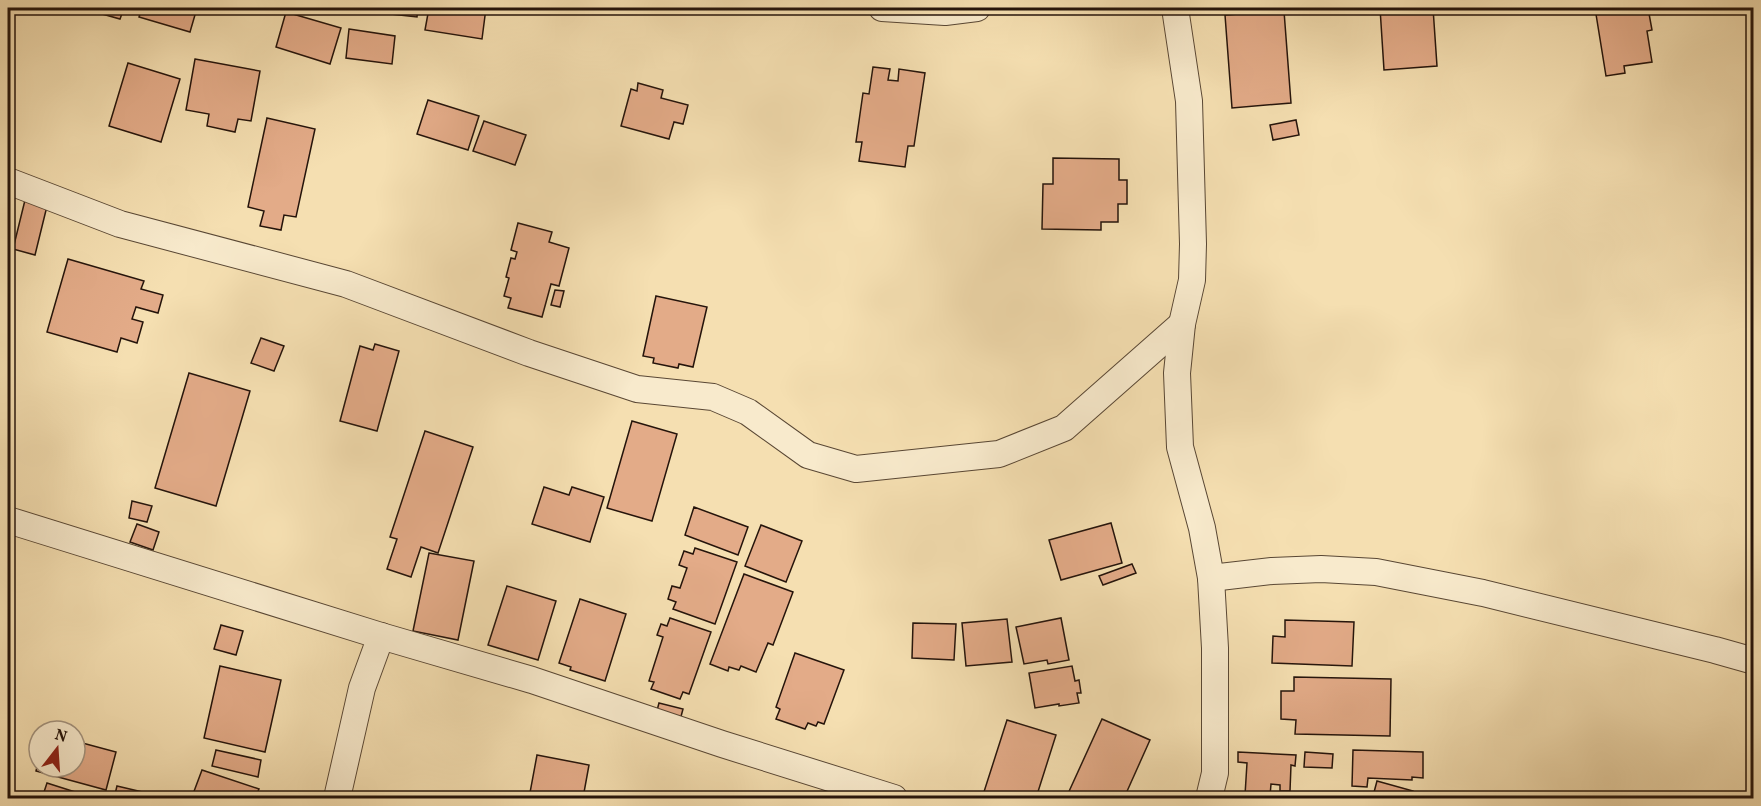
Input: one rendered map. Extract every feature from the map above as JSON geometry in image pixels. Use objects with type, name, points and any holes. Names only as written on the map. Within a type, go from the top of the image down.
[{"type":"street","points":[[882,8],[945,12],[977,8]]},
{"type":"street","points":[[1175,8],[1189,101],[1193,244],[1192,280],[1182,324],[1177,373],[1180,447],[1202,528],[1211,578],[1215,648],[1215,773],[1209,798]]},
{"type":"street","points":[[8,181],[120,224],[346,284],[529,353],[637,389],[713,397],[747,412],[808,456],[856,469],[999,454],[1064,428],[1182,324]]},
{"type":"street","points":[[8,520],[381,636],[532,680],[722,744],[894,798]]},
{"type":"street","points":[[1211,578],[1321,568],[1376,572],[1483,592],[1754,661]]},
{"type":"street","points":[[337,798],[362,688],[381,636]]},
{"type":"building","points":[[81,8],[124,8],[120,19]]},
{"type":"building","points":[[142,8],[197,8],[190,32],[139,17]]},
{"type":"building","points":[[374,8],[418,8],[417,17],[373,12]]},
{"type":"building","points":[[429,8],[486,8],[482,39],[425,30]]},
{"type":"building","points":[[1380,8],[1433,8],[1437,66],[1384,70]]},
{"type":"building","points":[[1595,8],[1648,8],[1652,30],[1647,31],[1652,62],[1624,66],[1625,73],[1606,76]]},
{"type":"building","points":[[1284,11],[1291,103],[1232,108],[1225,15]]},
{"type":"building","points":[[286,12],[341,28],[330,64],[276,47]]},
{"type":"building","points":[[349,29],[395,36],[392,64],[346,58]]},
{"type":"building","points":[[195,59],[260,71],[251,121],[238,119],[235,132],[207,126],[209,114],[186,110]]},
{"type":"building","points":[[128,63],[180,79],[161,142],[109,126]]},
{"type":"building","points":[[873,67],[890,69],[888,80],[898,81],[899,69],[925,73],[914,146],[908,146],[905,167],[859,161],[862,142],[856,142],[863,93],[869,94]]},
{"type":"building","points":[[638,83],[663,90],[661,98],[688,105],[683,124],[674,122],[669,139],[621,126],[631,89],[637,91]]},
{"type":"building","points":[[428,100],[479,116],[468,150],[417,134]]},
{"type":"building","points":[[267,118],[315,129],[296,217],[284,215],[281,230],[260,226],[264,211],[248,207]]},
{"type":"building","points":[[1296,120],[1299,135],[1273,140],[1270,125]]},
{"type":"building","points":[[484,121],[526,135],[515,165],[473,151]]},
{"type":"building","points":[[1053,158],[1119,159],[1119,180],[1127,180],[1127,204],[1118,204],[1118,222],[1101,222],[1101,230],[1042,229],[1043,184],[1053,184]]},
{"type":"building","points":[[26,196],[48,202],[35,255],[13,249]]},
{"type":"building","points":[[518,223],[552,232],[549,242],[569,248],[559,286],[551,284],[542,317],[508,308],[511,298],[504,296],[511,258],[515,259],[517,252],[511,250]]},
{"type":"building","points":[[68,259],[144,281],[141,289],[163,295],[158,313],[136,307],[132,319],[143,322],[137,343],[121,338],[117,352],[47,332]]},
{"type":"building","points":[[555,290],[564,291],[560,307],[551,305]]},
{"type":"building","points":[[656,296],[707,307],[693,367],[679,364],[678,368],[653,363],[654,358],[643,356]]},
{"type":"building","points":[[261,338],[284,346],[274,371],[251,363]]},
{"type":"building","points":[[375,344],[399,351],[377,431],[340,421],[360,346],[373,350]]},
{"type":"building","points":[[189,373],[250,391],[216,506],[155,488]]},
{"type":"building","points":[[632,421],[677,434],[652,521],[607,508]]},
{"type":"building","points":[[425,431],[473,447],[438,553],[421,547],[411,577],[387,569],[397,539],[390,537]]},
{"type":"building","points":[[544,487],[569,495],[572,487],[604,497],[590,542],[532,524]]},
{"type":"building","points":[[132,501],[152,506],[147,522],[129,518]]},
{"type":"building","points":[[694,507],[748,527],[738,555],[685,535]]},
{"type":"building","points":[[1111,523],[1122,563],[1061,580],[1049,540]]},
{"type":"building","points":[[137,524],[159,532],[153,550],[130,542]]},
{"type":"building","points":[[761,525],[802,541],[786,582],[745,566]]},
{"type":"building","points":[[695,548],[737,562],[715,624],[673,609],[676,602],[668,599],[672,586],[680,588],[687,568],[679,565],[684,551],[693,554]]},
{"type":"building","points":[[429,553],[474,561],[458,640],[413,631]]},
{"type":"building","points":[[1132,564],[1136,573],[1103,585],[1099,576]]},
{"type":"building","points":[[744,574],[793,592],[773,645],[768,643],[756,672],[741,666],[739,670],[729,667],[728,671],[710,664]]},
{"type":"building","points":[[507,586],[556,601],[538,660],[488,645]]},
{"type":"building","points":[[580,599],[626,614],[605,681],[570,670],[571,667],[559,663]]},
{"type":"building","points":[[670,618],[711,632],[689,694],[683,692],[680,699],[651,689],[654,682],[649,681],[663,637],[657,635],[661,624],[667,626]]},
{"type":"building","points":[[1061,618],[1069,660],[1048,664],[1047,660],[1024,664],[1016,627]]},
{"type":"building","points":[[1007,619],[1012,662],[966,666],[962,623]]},
{"type":"building","points":[[1285,620],[1354,622],[1352,666],[1272,663],[1273,636],[1285,637]]},
{"type":"building","points":[[913,623],[956,624],[954,660],[912,658]]},
{"type":"building","points":[[221,625],[243,631],[236,655],[214,649]]},
{"type":"building","points":[[795,653],[844,670],[824,724],[818,722],[816,726],[808,723],[805,729],[776,719],[780,709],[776,707]]},
{"type":"building","points":[[220,666],[281,680],[265,752],[204,738]]},
{"type":"building","points":[[1072,666],[1075,681],[1079,680],[1081,693],[1077,693],[1079,703],[1035,708],[1029,673]]},
{"type":"building","points":[[1294,677],[1391,679],[1390,736],[1295,734],[1296,720],[1281,719],[1281,691],[1294,691]]},
{"type":"building","points":[[659,703],[683,709],[679,724],[655,718]]},
{"type":"building","points":[[1102,719],[1150,740],[1124,798],[1066,798]]},
{"type":"building","points":[[1007,720],[1056,735],[1036,798],[982,798]]},
{"type":"building","points":[[87,744],[116,752],[106,790],[65,779],[87,779]]},
{"type":"building","points":[[216,750],[261,760],[258,777],[212,766]]},
{"type":"building","points":[[1353,750],[1423,752],[1423,778],[1412,777],[1412,780],[1368,778],[1367,787],[1352,786]]},
{"type":"building","points":[[1238,752],[1296,755],[1295,766],[1291,765],[1290,791],[1280,791],[1280,785],[1271,784],[1270,796],[1245,795],[1247,763],[1238,762]]},
{"type":"building","points":[[1305,752],[1333,754],[1332,768],[1304,767]]},
{"type":"building","points":[[537,755],[589,765],[583,798],[529,798]]},
{"type":"building","points":[[202,770],[259,789],[255,798],[206,798],[193,794]]},
{"type":"building","points":[[1377,781],[1413,791],[1411,798],[1359,798],[1360,793],[1373,796]]},
{"type":"building","points":[[47,783],[94,798],[42,798]]},
{"type":"building","points":[[117,786],[168,798],[114,798]]}]
